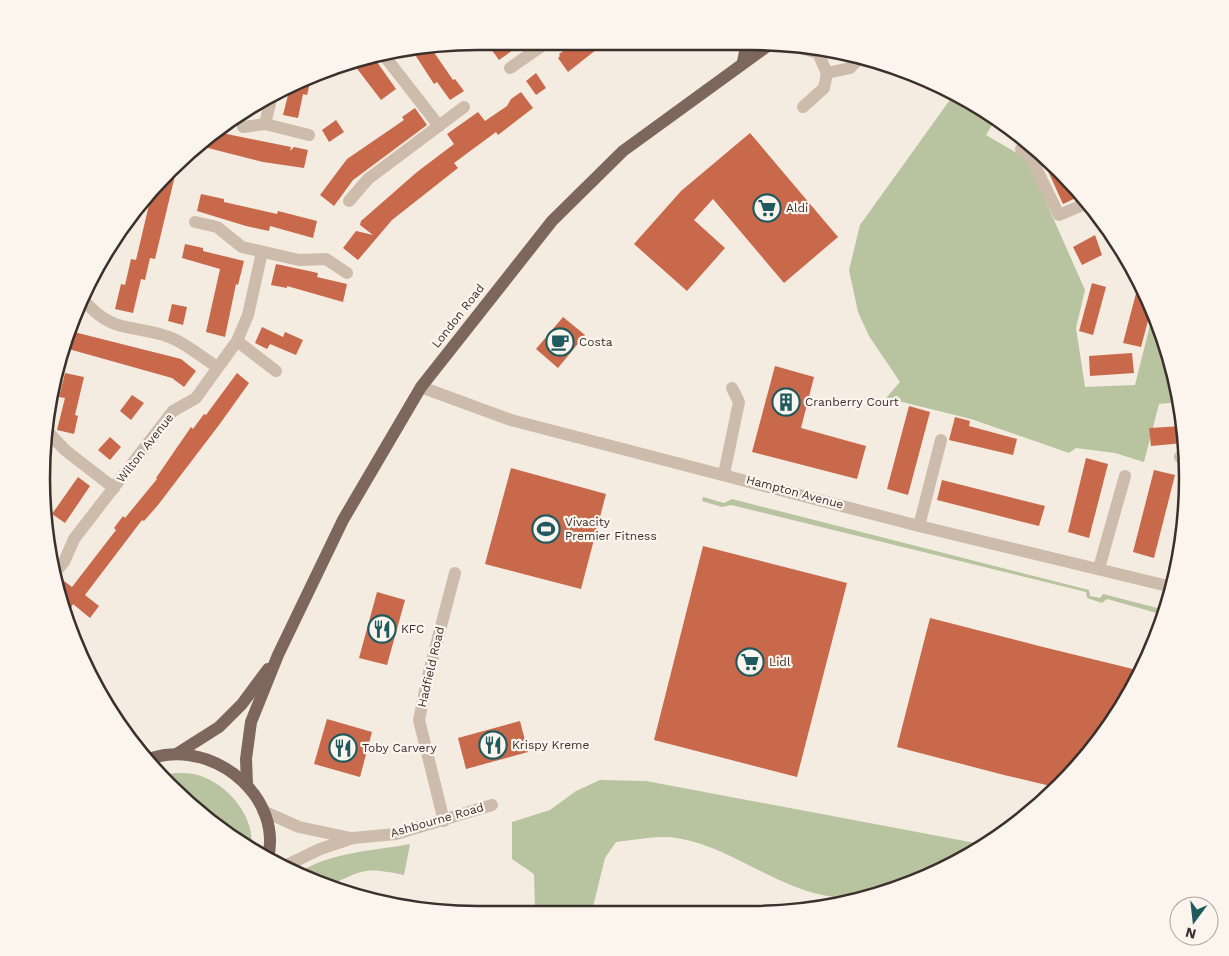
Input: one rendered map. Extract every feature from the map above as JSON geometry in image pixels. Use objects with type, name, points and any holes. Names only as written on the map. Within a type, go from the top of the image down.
[{"type":"main road","points":[[743,62],[745,50]]},
{"type":"main road","name":"London Road","points":[[246,784],[246,759],[251,722],[278,655],[343,520],[421,388],[552,221],[623,151],[743,62],[762,50]]},
{"type":"main road","name":"London Road","points":[[178,753],[219,727],[242,704],[278,655]]},
{"type":"main road","points":[[155,758],[178,753],[204,757],[227,767],[246,784],[263,811],[269,832],[268,851]]},
{"type":"street","points":[[510,68],[529,50]]},
{"type":"street","points":[[803,107],[824,88],[827,73],[819,56]]},
{"type":"street","points":[[388,60],[439,126]]},
{"type":"street","points":[[827,73],[850,68],[855,63]]},
{"type":"street","points":[[264,124],[269,104]]},
{"type":"street","points":[[349,201],[368,179],[464,107]]},
{"type":"street","points":[[243,127],[264,124],[309,135]]},
{"type":"street","points":[[1021,149],[1030,156],[1059,215],[1081,206]]},
{"type":"street","points":[[195,222],[217,227],[242,247],[299,260],[326,258],[347,273]]},
{"type":"street","name":"Wilton Avenue","points":[[59,567],[64,562],[74,540],[173,411],[196,398],[237,341],[248,316],[262,252]]},
{"type":"street","points":[[87,304],[92,310],[114,325],[174,339],[217,367]]},
{"type":"street","points":[[237,341],[276,371]]},
{"type":"street","name":"Hampton Avenue","points":[[421,388],[511,420],[919,526],[1165,585]]},
{"type":"street","points":[[724,474],[739,402],[732,388]]},
{"type":"street","points":[[52,440],[61,454],[114,488]]},
{"type":"street","points":[[919,526],[941,440]]},
{"type":"street","points":[[1099,568],[1125,476]]},
{"type":"street","name":"Hadfield Road","points":[[444,821],[419,720],[429,672],[455,573]]},
{"type":"street","name":"Ashbourne Road","points":[[291,863],[320,849],[353,838],[396,834],[492,805]]},
{"type":"street","name":"Ashbourne Road","points":[[263,811],[299,827],[353,838]]},
{"type":"green space","points":[[950,99],[992,124],[986,135],[1027,159],[1085,290],[1076,328],[1085,387],[1135,385],[1150,325],[1164,367],[1172,403],[1159,404],[1144,462],[1115,453],[1076,448],[1069,453],[971,419],[886,398],[900,382],[869,336],[858,312],[849,270],[860,225]]},
{"type":"green space","points":[[703,497],[724,503],[732,499],[1089,590],[1090,596],[1100,598],[1103,594],[1158,608],[1157,613],[1107,599],[1102,603],[1087,598],[1086,592],[731,505],[722,507],[702,501]]},
{"type":"green space","points":[[189,773],[198,775],[220,786],[238,803],[249,825],[251,841],[217,818],[169,774]]},
{"type":"green space","points":[[600,780],[646,781],[975,843],[915,873],[889,883],[838,897],[818,894],[794,886],[701,844],[677,838],[654,837],[616,842],[605,858],[593,906],[535,906],[534,874],[512,859],[512,822],[550,810],[576,791]]},
{"type":"green space","points":[[410,844],[404,875],[372,870],[358,873],[337,882],[305,869],[323,861],[366,851]]},
{"type":"building","points":[[492,50],[513,50],[499,60]]},
{"type":"building","points":[[565,50],[596,50],[568,72],[558,58],[559,54]]},
{"type":"building","points":[[434,53],[453,80],[455,79],[464,91],[450,100],[437,82],[434,84],[415,55]]},
{"type":"building","points":[[377,62],[396,89],[381,100],[357,68]]},
{"type":"building","points":[[536,73],[546,88],[536,95],[526,81]]},
{"type":"building","points":[[310,85],[307,95],[303,94],[298,118],[283,115],[288,94]]},
{"type":"building","points":[[521,92],[533,108],[498,135],[496,132],[454,163],[458,168],[392,220],[358,260],[343,248],[356,231],[373,235],[360,225],[361,221],[417,172],[454,144],[447,134],[478,112],[485,121],[507,106],[511,99]]},
{"type":"building","points":[[415,108],[427,125],[353,180],[334,206],[320,195],[347,159],[404,120],[402,117]]},
{"type":"building","points":[[336,120],[344,132],[329,142],[322,130]]},
{"type":"building","points":[[224,133],[291,147],[290,151],[294,147],[308,150],[304,168],[263,162],[208,148],[209,145]]},
{"type":"building","name":"Aldi","points":[[750,133],[838,237],[784,283],[713,199],[694,220],[725,248],[687,291],[634,244],[681,191]]},
{"type":"building","points":[[1047,169],[1075,198],[1063,204]]},
{"type":"building","points":[[175,175],[155,259],[150,258],[145,280],[141,279],[133,313],[115,309],[121,284],[125,285],[131,259],[136,260],[149,204]]},
{"type":"building","points":[[201,194],[224,199],[224,202],[277,214],[278,211],[317,221],[313,238],[270,226],[269,231],[246,226],[197,211]]},
{"type":"building","points":[[1095,235],[1102,255],[1082,265],[1073,247]]},
{"type":"building","points":[[185,244],[203,248],[203,251],[244,261],[238,285],[236,284],[225,337],[206,332],[220,269],[182,258]]},
{"type":"building","points":[[276,264],[318,273],[317,277],[347,284],[343,302],[287,286],[287,288],[271,285]]},
{"type":"building","points":[[1092,283],[1106,287],[1093,335],[1079,331]]},
{"type":"building","points":[[1136,292],[1148,320],[1141,347],[1123,343]]},
{"type":"building","points":[[172,304],[187,307],[183,325],[168,321]]},
{"type":"building","name":"Costa","points":[[563,317],[585,335],[558,368],[536,349]]},
{"type":"building","points":[[262,327],[283,337],[285,332],[303,340],[296,355],[270,344],[267,349],[255,343]]},
{"type":"building","points":[[76,332],[181,359],[196,371],[184,387],[172,378],[70,349]]},
{"type":"building","points":[[1132,353],[1134,373],[1090,376],[1089,356]]},
{"type":"building","name":"Cranberry Court","points":[[775,366],[814,377],[801,428],[866,446],[857,479],[752,452]]},
{"type":"building","points":[[65,373],[84,377],[75,415],[78,416],[74,434],[57,430],[65,398],[59,397]]},
{"type":"building","points":[[237,373],[249,383],[158,505],[144,521],[142,520],[85,595],[99,606],[90,618],[73,604],[71,608],[63,580],[72,587],[116,530],[114,528],[123,516],[125,518],[157,479],[191,427],[193,429],[204,414],[206,415]]},
{"type":"building","points":[[132,395],[144,403],[131,420],[120,411]]},
{"type":"building","points":[[909,406],[930,412],[908,495],[887,489]]},
{"type":"building","points":[[955,417],[970,421],[969,426],[1017,439],[1013,455],[949,440]]},
{"type":"building","points":[[1175,426],[1177,444],[1151,446],[1149,428]]},
{"type":"building","points":[[110,437],[121,447],[110,460],[98,450]]},
{"type":"building","points":[[1086,458],[1108,464],[1089,538],[1068,532]]},
{"type":"building","name":"Vivacity Premier Fitness","points":[[511,468],[606,494],[581,589],[485,564]]},
{"type":"building","points":[[1154,470],[1175,475],[1154,558],[1133,552]]},
{"type":"building","points":[[78,477],[90,486],[65,523],[52,514]]},
{"type":"building","points":[[942,480],[1045,506],[1039,526],[937,500]]},
{"type":"building","name":"Lidl","points":[[703,546],[847,583],[797,777],[654,740]]},
{"type":"building","name":"KFC","points":[[377,592],[405,600],[387,665],[359,658]]},
{"type":"building","points":[[930,618],[1134,669],[1122,692],[1091,739],[1049,786],[897,747]]},
{"type":"building","name":"Toby Carvery","points":[[327,719],[372,732],[360,777],[314,764]]},
{"type":"building","name":"Krispy Kreme","points":[[520,721],[528,752],[466,769],[458,738]]},
{"type":"place","name":"Aldi","points":[[767,208]]},
{"type":"place","name":"Costa","points":[[560,342]]},
{"type":"place","name":"Cranberry Court","points":[[786,402]]},
{"type":"place","name":"Vivacity Premier Fitness","points":[[546,529]]},
{"type":"place","name":"KFC","points":[[382,629]]},
{"type":"place","name":"Lidl","points":[[750,662]]},
{"type":"place","name":"Krispy Kreme","points":[[493,745]]},
{"type":"place","name":"Toby Carvery","points":[[343,748]]}]
